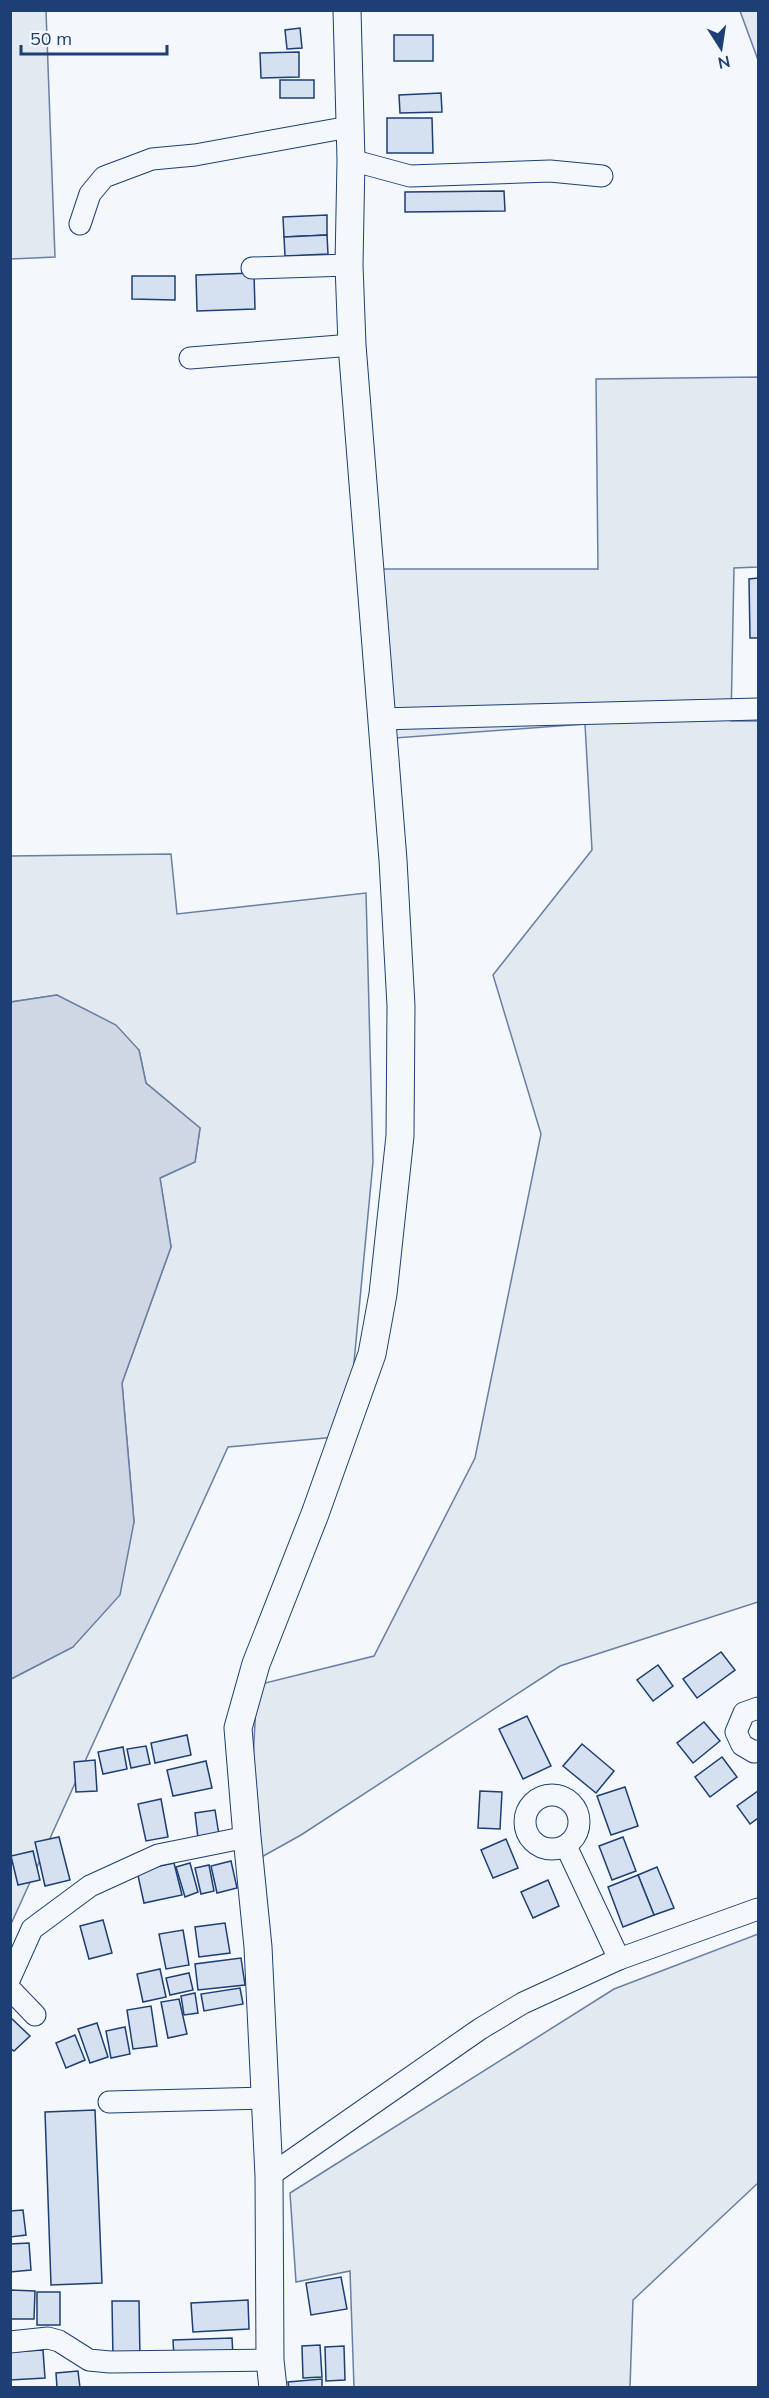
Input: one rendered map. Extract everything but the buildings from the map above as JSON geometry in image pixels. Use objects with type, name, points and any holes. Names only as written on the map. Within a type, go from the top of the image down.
[{"type":"main road","points":[[273,2388],[270,2360],[269,2176],[258,1947],[238,1728],[256,1664],[315,1514],[372,1354],[383,1294],[400,1136],[401,1006],[393,860],[352,345],[349,265],[351,160],[347,10]]},
{"type":"street","points":[[80,224],[90,194],[104,177],[152,159],[195,155],[349,128]]},
{"type":"street","points":[[351,160],[410,177],[550,171],[602,176]]},
{"type":"street","points":[[252,268],[349,265]]},
{"type":"street","points":[[190,358],[352,345]]},
{"type":"street","points":[[380,718],[759,710]]},
{"type":"street","points":[[759,1708],[744,1713],[736,1732],[742,1745],[754,1752],[759,1751]]},
{"type":"street","points":[[10,1978],[32,1929],[90,1886],[158,1855],[247,1837]]},
{"type":"street","points":[[566,1846],[619,1959]]},
{"type":"street","points":[[269,2176],[480,2029],[523,2003],[619,1959],[759,1909]]},
{"type":"street","points":[[10,1989],[35,2015]]},
{"type":"street","points":[[109,2102],[265,2098]]},
{"type":"street","points":[[10,2342],[48,2338],[59,2341],[89,2360],[110,2362],[270,2360]]},
{"type":"shaded area","points":[[10,11],[46,11],[55,257],[11,259]]},
{"type":"shaded area","points":[[740,11],[758,11],[758,60]]},
{"type":"shaded area","points":[[758,377],[758,567],[734,568],[731,721],[758,721],[758,1602],[560,1666],[301,1835],[258,1859],[252,1779],[257,1685],[374,1656],[475,1458],[541,1134],[493,975],[592,850],[585,724],[395,738],[376,569],[598,569],[596,379]]},
{"type":"shaded area","points":[[171,854],[177,914],[366,893],[373,1162],[347,1436],[228,1447],[11,1924],[11,1679],[73,1647],[134,1522],[122,1383],[171,1247],[160,1178],[195,1162],[200,1128],[146,1083],[139,1050],[57,995],[11,1002],[11,856]]},
{"type":"shaded area","points":[[57,995],[116,1025],[139,1050],[146,1083],[200,1128],[195,1162],[160,1178],[171,1247],[122,1383],[134,1522],[120,1595],[73,1647],[11,1679],[11,1002]]},
{"type":"shaded area","points":[[758,1934],[758,2183],[633,2300],[630,2387],[354,2387],[350,2271],[296,2282],[290,2193],[614,1989]]}]
